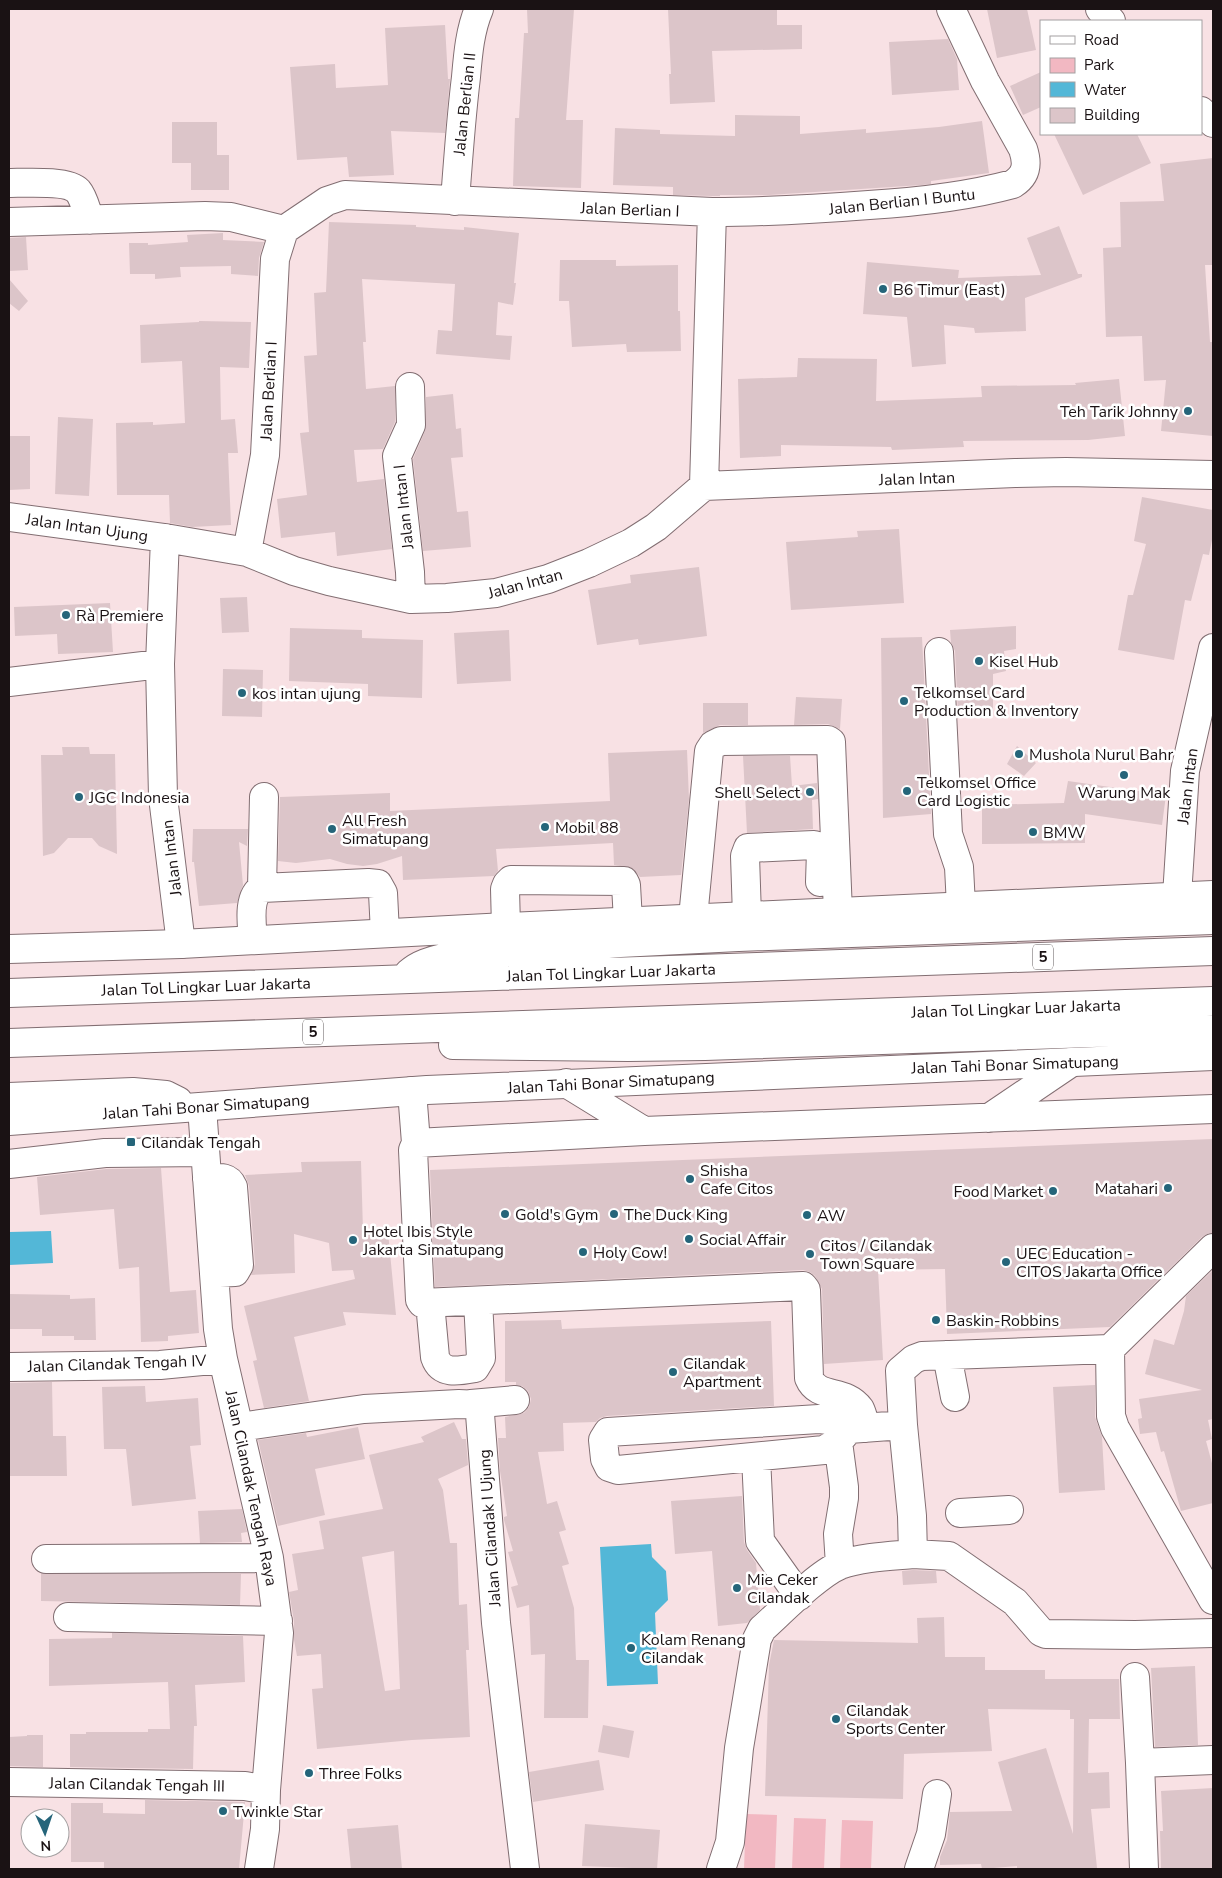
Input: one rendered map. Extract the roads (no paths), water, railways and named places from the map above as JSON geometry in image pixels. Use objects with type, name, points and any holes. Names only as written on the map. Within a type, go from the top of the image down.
[{"type":"main road","name":"Jalan Berlian II","points":[[455,201],[462,106],[469,48],[475,18],[479,9]]},
{"type":"main road","name":"Jalan Berlian I Buntu","points":[[712,212],[814,210],[934,200],[990,190],[1013,184],[1019,180],[1026,170],[1024,149],[985,82],[951,9]]},
{"type":"main road","points":[[1100,9],[1110,20]]},
{"type":"main road","points":[[1202,113],[1213,123]]},
{"type":"main road","points":[[9,182],[67,185],[76,189],[82,196],[90,220]]},
{"type":"main road","name":"Jalan Berlian I","points":[[247,552],[265,455],[275,259],[284,230],[327,201],[345,195],[712,212]]},
{"type":"main road","points":[[704,486],[712,212]]},
{"type":"main road","points":[[9,222],[205,216],[231,217],[284,230]]},
{"type":"main road","name":"Jalan Intan I","points":[[410,387],[411,425],[397,456],[410,572],[411,599]]},
{"type":"main road","name":"Jalan Intan","points":[[180,944],[164,797],[160,664],[165,538],[247,552],[294,571],[329,581],[411,599],[447,598],[496,593],[571,571],[639,538],[656,527],[704,486],[1016,473],[1066,472],[1213,475]]},
{"type":"main road","name":"Jalan Intan Ujung","points":[[9,517],[165,538]]},
{"type":"main road","name":"Jalan Intan","points":[[1176,896],[1185,771],[1213,648]]},
{"type":"main road","points":[[939,652],[948,834],[959,868],[961,906]]},
{"type":"main road","points":[[9,682],[160,664]]},
{"type":"main road","points":[[693,918],[709,751],[713,745],[721,741],[828,740],[831,742],[829,912]]},
{"type":"main road","points":[[262,888],[264,797]]},
{"type":"main road","points":[[747,916],[745,856],[748,848],[786,846],[818,846],[821,851],[829,912]]},
{"type":"main road","points":[[506,927],[505,889],[511,880],[624,881],[626,885],[628,921]]},
{"type":"main road","points":[[253,940],[252,912],[255,895],[262,888],[378,884],[383,893],[385,933]]},
{"type":"main road","points":[[9,949],[180,944],[628,921],[1213,895]]},
{"type":"main road","points":[[402,979],[414,969],[430,961],[443,958],[620,943],[1213,920]]},
{"type":"main road","name":"Jalan Tol Lingkar Luar Jakarta","points":[[9,994],[1213,951]]},
{"type":"main road","name":"Jalan Tol Lingkar Luar Jakarta","points":[[11,1045],[153,1038],[1213,1001]]},
{"type":"main road","points":[[153,1038],[166,1048],[178,1053],[197,1053],[442,1045],[628,1048],[1213,1029]]},
{"type":"main road","name":"Jalan Tahi Bonar Simatupang","points":[[9,1121],[411,1091],[1213,1056]]},
{"type":"main road","points":[[988,1118],[1072,1062]]},
{"type":"main road","points":[[566,1083],[644,1131]]},
{"type":"main road","points":[[411,1091],[415,1144],[420,1300],[422,1303],[803,1286],[806,1290],[809,1378],[816,1389],[848,1398],[861,1411],[851,1433],[838,1534],[840,1565]]},
{"type":"main road","points":[[9,1097],[151,1092],[166,1095],[196,1107]]},
{"type":"main road","name":"Jalan Cilandak Tengah Raya","points":[[196,1107],[205,1152],[218,1329],[223,1359],[249,1426],[279,1633],[266,1790],[265,1829],[259,1869]]},
{"type":"main road","points":[[415,1144],[644,1131],[1213,1109]]},
{"type":"main road","points":[[9,1164],[105,1153],[205,1152]]},
{"type":"main road","points":[[913,1554],[912,1516],[900,1371],[914,1359],[922,1356],[1110,1348],[1213,1248]]},
{"type":"main road","points":[[430,1303],[437,1364],[442,1369],[467,1370],[475,1368],[481,1358],[478,1301]]},
{"type":"main road","points":[[1110,1348],[1111,1416],[1115,1428],[1213,1600]]},
{"type":"main road","points":[[947,1355],[955,1397]]},
{"type":"main road","name":"Jalan Cilandak Tengah IV","points":[[10,1367],[160,1364],[223,1359]]},
{"type":"main road","points":[[249,1426],[364,1409],[515,1400]]},
{"type":"main road","name":"Jalan Cilandak I Ujung","points":[[471,1404],[476,1406],[480,1414],[496,1623],[525,1869]]},
{"type":"main road","points":[[851,1433],[829,1420],[819,1419],[608,1432],[602,1440],[605,1459],[609,1467],[618,1470],[824,1450],[851,1433],[903,1425]]},
{"type":"main road","points":[[756,1457],[760,1541],[799,1596]]},
{"type":"main road","points":[[960,1513],[1009,1510]]},
{"type":"main road","points":[[721,1869],[728,1854],[730,1842],[739,1748],[757,1639],[762,1629],[799,1596],[822,1576],[840,1565],[874,1558],[913,1554],[950,1556],[1015,1602],[1041,1632],[1046,1634],[1136,1635],[1213,1633]]},
{"type":"main road","points":[[46,1559],[269,1558]]},
{"type":"main road","points":[[68,1617],[278,1621]]},
{"type":"main road","points":[[1135,1677],[1144,1869]]},
{"type":"main road","points":[[1140,1763],[1213,1760]]},
{"type":"main road","name":"Jalan Cilandak Tengah III","points":[[9,1782],[245,1786],[266,1790]]},
{"type":"main road","points":[[919,1869],[930,1834],[937,1794]]},
{"type":"water","points":[[51,1231],[53,1263],[9,1265],[9,1232]]},
{"type":"water","name":"Kolam Renang Cilandak","points":[[651,1544],[652,1557],[666,1571],[668,1600],[655,1613],[658,1684],[607,1686],[600,1547]]},
{"type":"place","name":"B6 Timur (East)","points":[[883,289]]},
{"type":"place","name":"Teh Tarik Johnny","points":[[1188,411]]},
{"type":"place","name":"Rà Premiere","points":[[66,615]]},
{"type":"place","name":"Kisel Hub","points":[[979,661]]},
{"type":"place","name":"kos intan ujung","points":[[242,693]]},
{"type":"place","name":"Telkomsel Card Production & Inventory","points":[[904,701]]},
{"type":"place","name":"Mushola Nurul Bahr","points":[[1019,754]]},
{"type":"place","name":"Warung Mak","points":[[1124,775]]},
{"type":"place","name":"Telkomsel Office Card Logistic","points":[[907,791]]},
{"type":"place","name":"Shell Select","points":[[810,792]]},
{"type":"place","name":"JGC Indonesia","points":[[79,797]]},
{"type":"place","name":"Mobil 88","points":[[545,827]]},
{"type":"place","name":"All Fresh Simatupang","points":[[332,829]]},
{"type":"place","name":"BMW","points":[[1033,832]]},
{"type":"place","name":"Cilandak Tengah","points":[[131,1142]]},
{"type":"place","name":"Shisha Cafe Citos","points":[[690,1179]]},
{"type":"place","name":"Matahari","points":[[1168,1188]]},
{"type":"place","name":"Food Market","points":[[1053,1191]]},
{"type":"place","name":"Gold's Gym","points":[[505,1214]]},
{"type":"place","name":"The Duck King","points":[[614,1214]]},
{"type":"place","name":"AW","points":[[807,1215]]},
{"type":"place","name":"Social Affair","points":[[689,1239]]},
{"type":"place","name":"Hotel Ibis Style Jakarta Simatupang","points":[[353,1240]]},
{"type":"place","name":"Holy Cow!","points":[[583,1252]]},
{"type":"place","name":"Citos / Cilandak Town Square","points":[[810,1254]]},
{"type":"place","name":"UEC Education - CITOS Jakarta Office","points":[[1006,1262]]},
{"type":"place","name":"Baskin-Robbins","points":[[936,1320]]},
{"type":"place","name":"Cilandak Apartment","points":[[673,1372]]},
{"type":"place","name":"Mie Ceker Cilandak","points":[[737,1588]]},
{"type":"place","name":"Kolam Renang Cilandak","points":[[631,1648]]},
{"type":"place","name":"Cilandak Sports Center","points":[[836,1719]]},
{"type":"place","name":"Three Folks","points":[[309,1773]]},
{"type":"place","name":"Twinkle Star","points":[[223,1811]]}]
